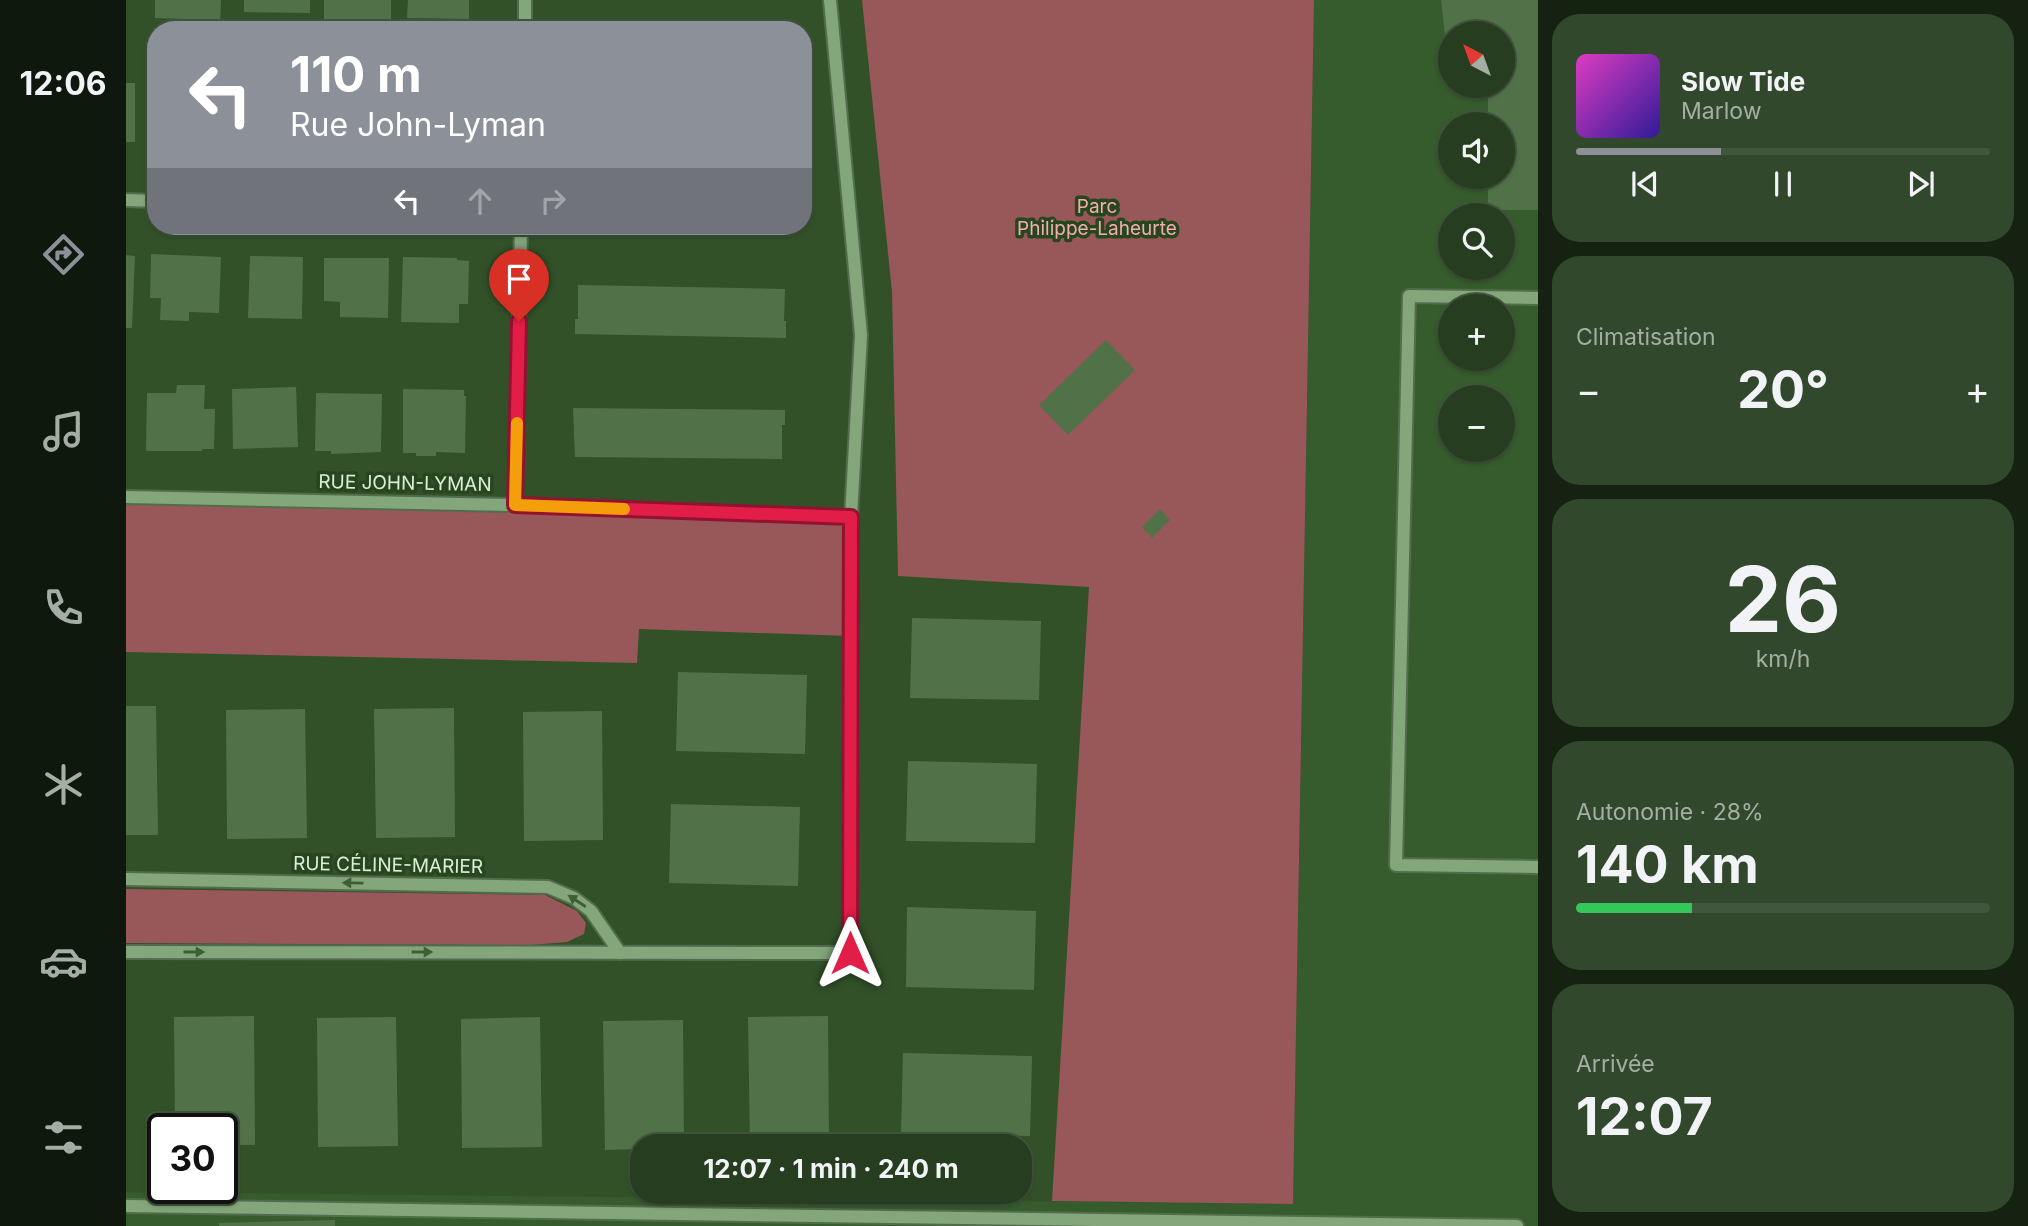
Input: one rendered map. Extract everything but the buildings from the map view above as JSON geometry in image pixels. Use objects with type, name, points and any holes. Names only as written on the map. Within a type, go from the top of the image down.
[{"type":"street","points":[[525,0],[525,21]]},
{"type":"street","points":[[126,952],[850,953],[851,517],[861,335],[830,0]]},
{"type":"street","points":[[126,200],[147,201]]},
{"type":"street","points":[[515,505],[521,235]]},
{"type":"street","points":[[1538,298],[1409,296],[1396,864],[1538,867]]},
{"type":"street","name":"RUE JOHN-LYMAN","points":[[126,497],[515,505],[851,517]]},
{"type":"street","name":"RUE CÉLINE-MARIER","points":[[126,878],[548,887],[574,898],[591,911],[620,953]]},
{"type":"street","points":[[126,1206],[1517,1226]]},
{"type":"shaded area","points":[[1314,0],[1538,0],[1538,1226],[126,1226],[126,1192],[147,1192],[147,1204],[238,1204],[238,1193],[630,1197],[630,1204],[1032,1204],[1032,1201],[1293,1204]]},
{"type":"green space","name":"Parc Philippe-Laheurte","points":[[862,0],[1314,0],[1293,1204],[1052,1201],[1089,587],[898,576],[892,292]]},
{"type":"green space","points":[[126,498],[851,517],[851,636],[639,629],[637,663],[126,652]]},
{"type":"green space","points":[[126,889],[545,895],[577,911],[586,923],[584,934],[567,942],[530,945],[126,943]]},
{"type":"slow traffic","points":[[517,423],[515,505],[624,509]]},
{"type":"route","points":[[519,321],[515,505],[851,517],[850,953]]}]
